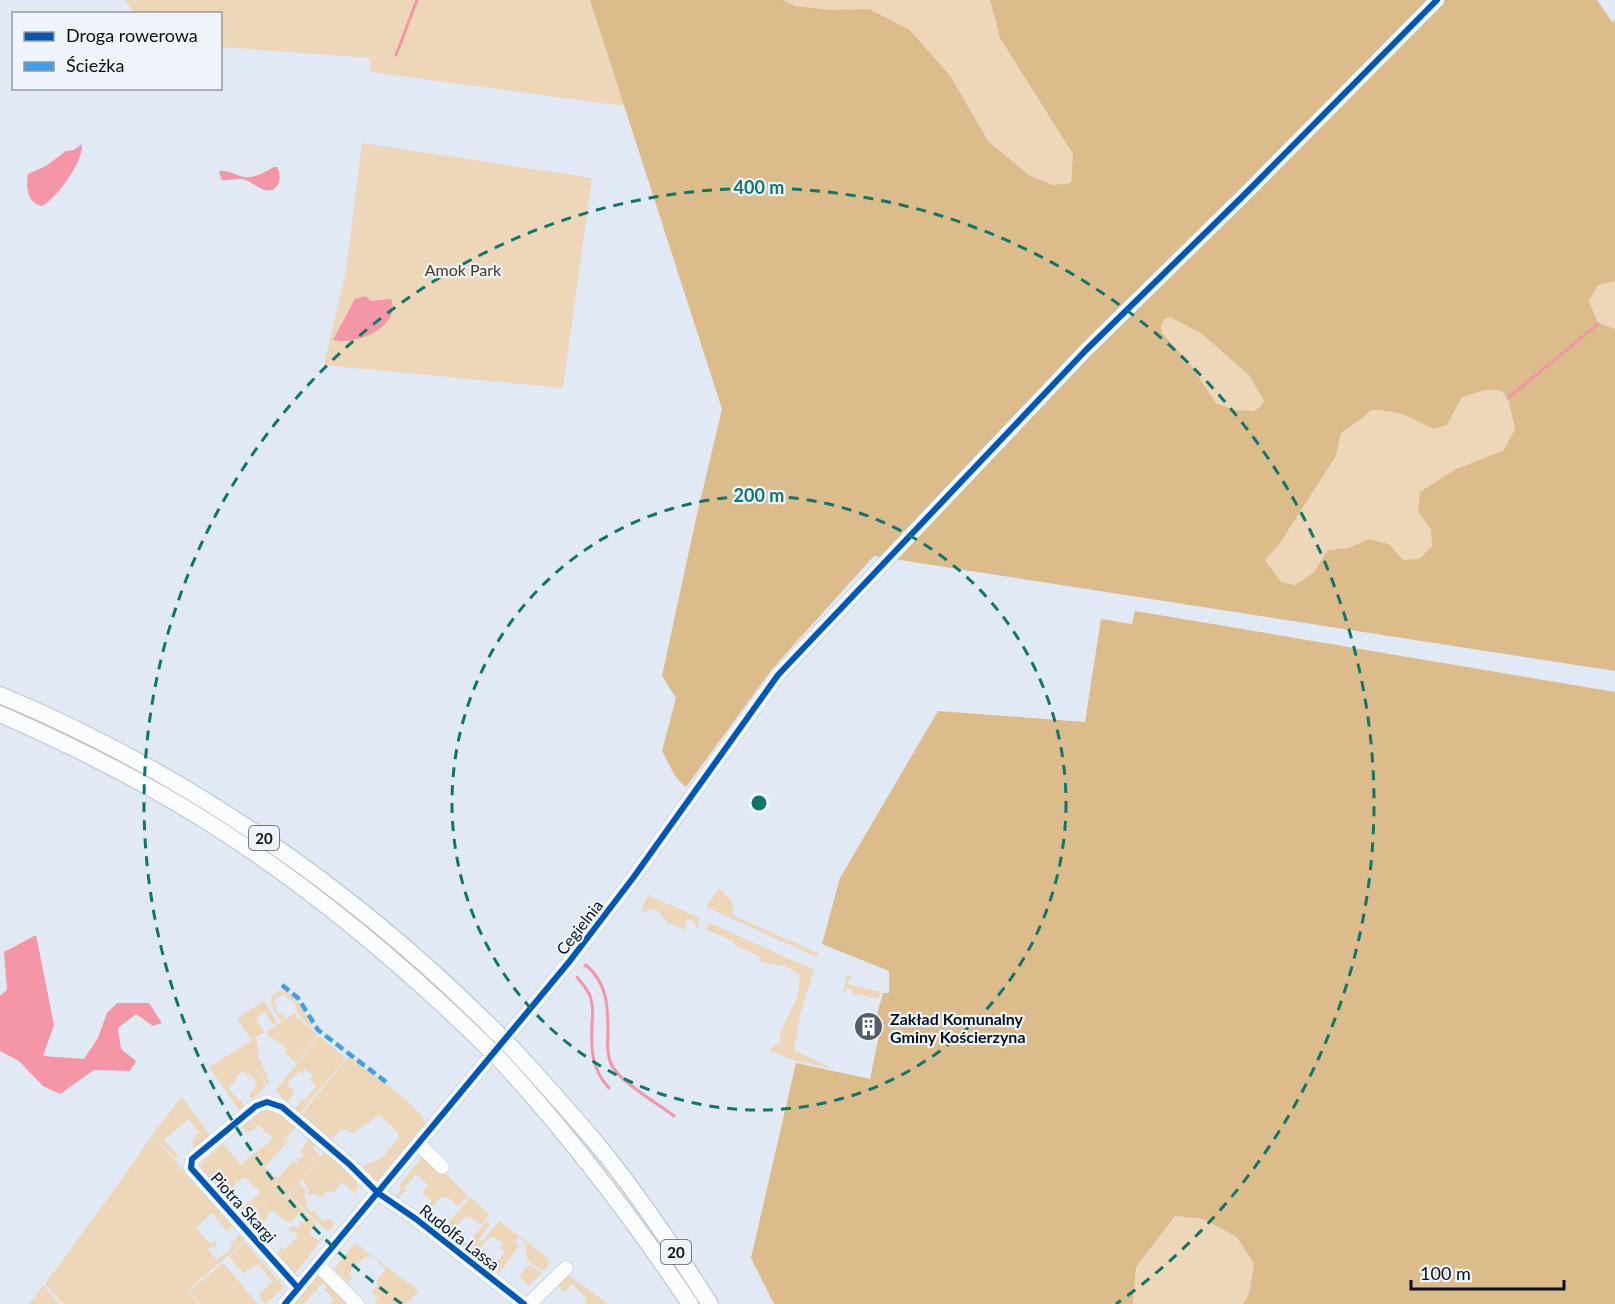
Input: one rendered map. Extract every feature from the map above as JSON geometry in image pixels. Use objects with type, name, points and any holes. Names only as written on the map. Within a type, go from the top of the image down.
[{"type":"main road","name":"20","points":[[0,695],[83,733],[190,791],[268,841],[386,931],[440,978],[494,1030],[576,1119],[623,1177],[710,1304]]},
{"type":"main road","name":"20","points":[[0,714],[124,774],[238,842],[287,876],[374,944],[429,991],[502,1062],[577,1148],[633,1221],[690,1304]]},
{"type":"street","name":"Cegielnia","points":[[285,1304],[611,909],[778,675],[1086,350],[1437,0]]},
{"type":"street","name":"Piotra Skargi","points":[[298,1288],[191,1168],[192,1159],[256,1106],[267,1102],[282,1107],[349,1164],[378,1193]]},
{"type":"street","points":[[419,1144],[442,1167]]},
{"type":"street","name":"Rudolfa Lassa","points":[[378,1193],[416,1219],[527,1304],[566,1268]]},
{"type":"street","points":[[318,1265],[357,1304]]},
{"type":"green space","points":[[125,0],[590,0],[624,106],[371,72],[370,58],[222,47],[222,12],[133,12]]},
{"type":"green space","points":[[782,0],[990,0],[1000,38],[1073,154],[1071,183],[1053,185],[1029,175],[988,141],[951,77],[869,9],[831,10],[795,6]]},
{"type":"green space","name":"Amok Park","points":[[362,143],[592,178],[563,388],[324,365],[346,271]]},
{"type":"green space","points":[[1615,281],[1615,329],[1598,324],[1589,301],[1598,285]]},
{"type":"green space","points":[[1170,317],[1202,334],[1249,375],[1264,401],[1260,407],[1254,411],[1234,410],[1216,403],[1190,364],[1162,333],[1160,326],[1164,319]]},
{"type":"green space","points":[[1486,390],[1500,390],[1508,398],[1515,429],[1504,450],[1456,469],[1418,512],[1431,529],[1432,546],[1419,559],[1403,561],[1389,544],[1369,539],[1348,548],[1328,550],[1313,573],[1295,585],[1281,582],[1265,560],[1278,546],[1336,456],[1341,433],[1371,410],[1397,413],[1434,429],[1447,425],[1462,397]]},
{"type":"green space","points":[[719,888],[731,900],[734,916],[818,953],[817,957],[706,907]]},
{"type":"green space","points":[[648,895],[699,918],[697,929],[694,922],[687,919],[685,930],[668,923],[656,909],[641,912]]},
{"type":"green space","points":[[710,923],[814,970],[800,1016],[794,1050],[833,1069],[792,1060],[769,1050],[781,1042],[780,1033],[798,996],[800,975],[784,965],[762,963],[759,956],[705,929]]},
{"type":"green space","points":[[851,975],[848,984],[881,992],[879,999],[852,993],[852,989],[847,988],[843,991]]},
{"type":"green space","points":[[283,990],[298,1002],[314,1030],[299,1016],[291,998],[289,999],[284,994],[274,1000],[277,1006],[275,1008],[285,1019],[281,1021],[271,1003],[271,999]]},
{"type":"green space","points":[[264,1001],[277,1022],[273,1025],[265,1012],[256,1018],[264,1032],[251,1040],[237,1018]]},
{"type":"green space","points":[[295,1013],[318,1035],[296,1063],[285,1052],[287,1049],[275,1039],[270,1038],[266,1032]]},
{"type":"green space","points":[[319,1036],[346,1058],[300,1113],[295,1109],[316,1086],[310,1080],[313,1076],[305,1069],[289,1081],[288,1086],[294,1094],[287,1102],[275,1091]]},
{"type":"green space","points":[[256,1038],[259,1057],[268,1078],[268,1086],[257,1067],[266,1086],[253,1099],[249,1096],[257,1087],[254,1083],[256,1081],[249,1073],[247,1075],[243,1071],[236,1076],[238,1079],[228,1088],[245,1106],[240,1111],[209,1067]]},
{"type":"green space","points":[[349,1056],[413,1106],[426,1123],[376,1183],[358,1168],[382,1158],[399,1137],[397,1131],[379,1115],[353,1133],[342,1129],[329,1142],[300,1116]]},
{"type":"green space","points":[[182,1097],[210,1135],[196,1150],[192,1140],[200,1133],[188,1119],[164,1140],[178,1156],[175,1159],[152,1134]]},
{"type":"green space","points":[[262,1110],[278,1112],[296,1127],[272,1154],[288,1138],[290,1139],[265,1167],[268,1172],[278,1178],[293,1161],[296,1163],[304,1155],[301,1152],[302,1148],[309,1140],[315,1145],[313,1149],[321,1156],[288,1195],[317,1224],[309,1232],[318,1241],[327,1233],[294,1275],[276,1256],[280,1250],[279,1245],[284,1250],[298,1237],[294,1231],[289,1232],[290,1227],[296,1228],[308,1216],[298,1214],[290,1222],[282,1219],[273,1211],[268,1213],[264,1221],[256,1212],[271,1197],[247,1219],[237,1211],[260,1194],[256,1187],[245,1177],[239,1182],[237,1180],[235,1182],[237,1184],[229,1191],[232,1195],[229,1201],[201,1169],[201,1163],[223,1144],[257,1183],[242,1165],[243,1162],[270,1142],[272,1138],[259,1125],[250,1132],[248,1130],[246,1132],[243,1127]]},
{"type":"green space","points":[[152,1135],[232,1226],[227,1231],[212,1213],[196,1228],[210,1244],[214,1241],[217,1245],[215,1248],[212,1246],[208,1249],[217,1260],[231,1249],[231,1242],[240,1235],[245,1241],[187,1291],[198,1304],[63,1304],[45,1284]]},
{"type":"green space","points":[[325,1152],[358,1180],[356,1194],[342,1182],[334,1192],[326,1192],[322,1197],[312,1193],[308,1195],[309,1189],[302,1179]]},
{"type":"green space","points":[[425,1153],[468,1196],[458,1206],[447,1197],[442,1196],[429,1211],[426,1219],[421,1215],[434,1198],[431,1200],[422,1193],[428,1185],[416,1174],[399,1198],[396,1196],[402,1189],[399,1186]]},
{"type":"green space","points":[[299,1183],[306,1190],[304,1197],[308,1200],[305,1206],[312,1212],[315,1210],[315,1214],[325,1222],[329,1218],[335,1223],[328,1232],[289,1195]]},
{"type":"green space","points":[[470,1197],[489,1214],[481,1225],[468,1216],[464,1217],[454,1230],[450,1227],[445,1233],[442,1231]]},
{"type":"green space","points":[[1175,1216],[1203,1219],[1237,1237],[1254,1264],[1249,1294],[1243,1304],[1133,1304],[1136,1267]]},
{"type":"green space","points":[[486,1221],[490,1224],[479,1239],[482,1242],[499,1221],[549,1259],[547,1261],[550,1263],[544,1271],[527,1261],[526,1243],[519,1238],[515,1243],[519,1246],[499,1274],[496,1269],[494,1271],[490,1268],[505,1252],[500,1249],[503,1243],[492,1236],[488,1238],[482,1249],[493,1257],[486,1265],[456,1242],[459,1238],[468,1244]]},
{"type":"green space","points":[[245,1242],[284,1287],[265,1304],[258,1295],[272,1282],[259,1264],[244,1274],[229,1257]]},
{"type":"green space","points":[[355,1243],[419,1291],[406,1304],[374,1304],[378,1299],[371,1292],[386,1269],[371,1256],[363,1258],[349,1273],[353,1277],[348,1283],[334,1269]]},
{"type":"green space","points":[[223,1263],[258,1304],[200,1304],[188,1292]]},
{"type":"green space","points":[[528,1265],[542,1272],[529,1286],[519,1277]]},
{"type":"green space","points":[[318,1275],[348,1304],[330,1304],[334,1299],[325,1290],[327,1288],[323,1283],[304,1304],[292,1304]]},
{"type":"green space","points":[[566,1276],[568,1278],[570,1276],[607,1303],[587,1304],[586,1298],[572,1284],[563,1292],[557,1285]]},
{"type":"green space","points":[[43,1285],[60,1304],[29,1304]]},
{"type":"shaded area","points":[[590,0],[782,0],[795,6],[831,10],[869,9],[910,30],[951,77],[988,141],[1029,175],[1053,185],[1071,183],[1073,154],[1000,38],[990,0],[1597,0],[1612,22],[1615,20],[1615,281],[1598,285],[1589,301],[1598,323],[1615,329],[1615,671],[874,556],[772,669],[686,787],[675,775],[662,751],[676,698],[662,676],[722,409]],"holes":[[[1170,317],[1202,334],[1249,375],[1264,401],[1260,407],[1254,411],[1234,410],[1216,403],[1190,364],[1162,333],[1161,326],[1164,319]],[[1486,390],[1500,390],[1508,398],[1515,429],[1504,450],[1456,469],[1420,492],[1418,512],[1431,529],[1432,546],[1419,559],[1403,560],[1389,544],[1369,539],[1348,548],[1328,550],[1313,573],[1295,585],[1281,582],[1265,560],[1278,546],[1336,456],[1341,433],[1371,410],[1396,413],[1434,429],[1447,425],[1462,397]]]},
{"type":"shaded area","points":[[82,144],[79,160],[62,187],[42,206],[33,202],[27,184],[28,174]]},
{"type":"shaded area","points":[[274,167],[278,169],[279,181],[277,186],[269,191],[242,179],[222,180],[219,173],[226,171],[249,177]]},
{"type":"shaded area","points":[[366,296],[371,301],[391,299],[393,309],[390,318],[383,326],[364,337],[353,340],[333,340],[355,299]]},
{"type":"shaded area","points":[[1135,611],[1615,692],[1615,1304],[1243,1304],[1249,1294],[1254,1264],[1237,1237],[1203,1219],[1175,1216],[1136,1267],[1133,1304],[774,1304],[751,1258],[796,1063],[870,1079],[882,1020],[876,1018],[883,993],[889,993],[889,971],[822,944],[840,878],[938,711],[1085,722],[1101,619],[1132,624]]},
{"type":"shaded area","points":[[36,935],[54,1025],[43,1056],[84,1059],[98,1038],[107,1013],[117,1003],[149,1003],[162,1023],[153,1026],[136,1014],[118,1028],[121,1049],[136,1061],[130,1071],[94,1070],[60,1094],[43,1086],[19,1061],[0,1051],[0,996],[7,990],[4,952]]},
{"type":"waterway","points":[[396,55],[417,0]]},
{"type":"waterway","points":[[1508,398],[1598,324]]},
{"type":"waterway","points":[[585,966],[593,972],[603,988],[608,1014],[608,1050],[612,1066],[632,1086],[674,1116]]},
{"type":"waterway","points":[[577,977],[591,999],[593,1058],[595,1066],[609,1088]]},
{"type":"marked path","points":[[282,985],[298,998],[318,1030],[386,1082]]},
{"type":"cycle path","points":[[285,1304],[569,962],[633,878],[778,675],[1086,350],[1242,197],[1437,0]]},
{"type":"cycle path","points":[[298,1288],[191,1168],[192,1159],[256,1106],[267,1102],[282,1107],[349,1164],[378,1193],[416,1219],[524,1304]]},
{"type":"place","name":"Zakład Komunalny Gminy Kościerzyna","points":[[869,1027]]}]
